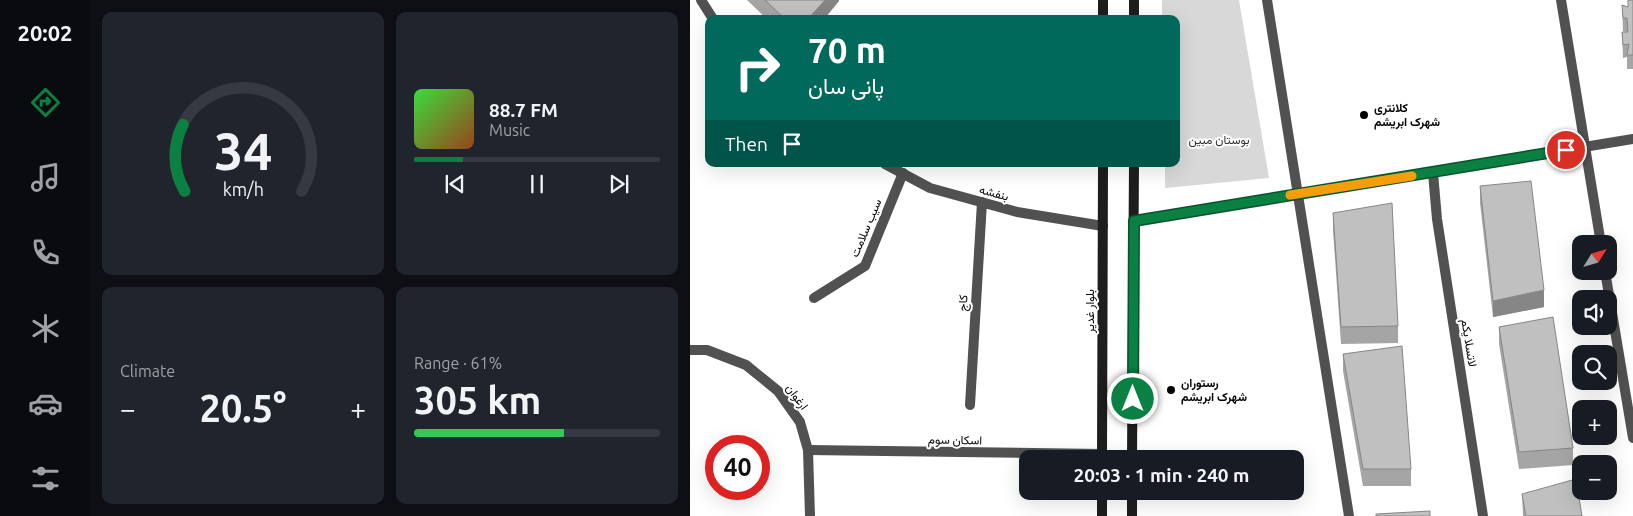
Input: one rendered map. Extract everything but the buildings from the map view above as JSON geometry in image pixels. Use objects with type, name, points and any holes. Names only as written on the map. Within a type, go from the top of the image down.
[{"type":"street","points":[[701,0],[710,15]]},
{"type":"street","points":[[1103,0],[1103,15]]},
{"type":"street","points":[[1134,0],[1134,15]]},
{"type":"street","points":[[1267,0],[1349,516]]},
{"type":"street","points":[[1561,0],[1600,235]]},
{"type":"street","points":[[1134,221],[1633,139]]},
{"type":"street","name":"بنفشه","points":[[891,167],[930,188],[1017,212],[1103,226]]},
{"type":"street","name":"بلوار غدیر","points":[[1102,450],[1103,167]]},
{"type":"street","points":[[1132,450],[1134,167]]},
{"type":"street","name":"سیب سلامت","points":[[814,298],[865,266],[903,173]]},
{"type":"street","name":"لاتسلا یکم","points":[[1433,173],[1437,219],[1483,516]]},
{"type":"street","name":"کاج","points":[[970,405],[982,202]]},
{"type":"street","points":[[1608,280],[1631,414],[1633,438]]},
{"type":"street","name":"ارغوان","points":[[690,350],[707,350],[746,365],[778,391],[800,422],[808,450],[810,516]]},
{"type":"street","name":"اسکان سوم","points":[[808,450],[1019,454]]},
{"type":"street","points":[[1102,500],[1102,516]]},
{"type":"street","points":[[1132,500],[1132,516]]},
{"type":"green space","name":"بوستان مبین","points":[[1162,0],[1239,0],[1269,178],[1165,188],[1165,167],[1180,167],[1180,15],[1162,15]]},
{"type":"slow traffic","points":[[1290,195],[1412,176]]},
{"type":"place","name":"کلانتری شهرک ابریشم","points":[[1364,115]]},
{"type":"place","name":"رستوران شهرک ابریشم","points":[[1171,390]]},
{"type":"route","points":[[1133,399],[1134,221],[1566,150]]}]
